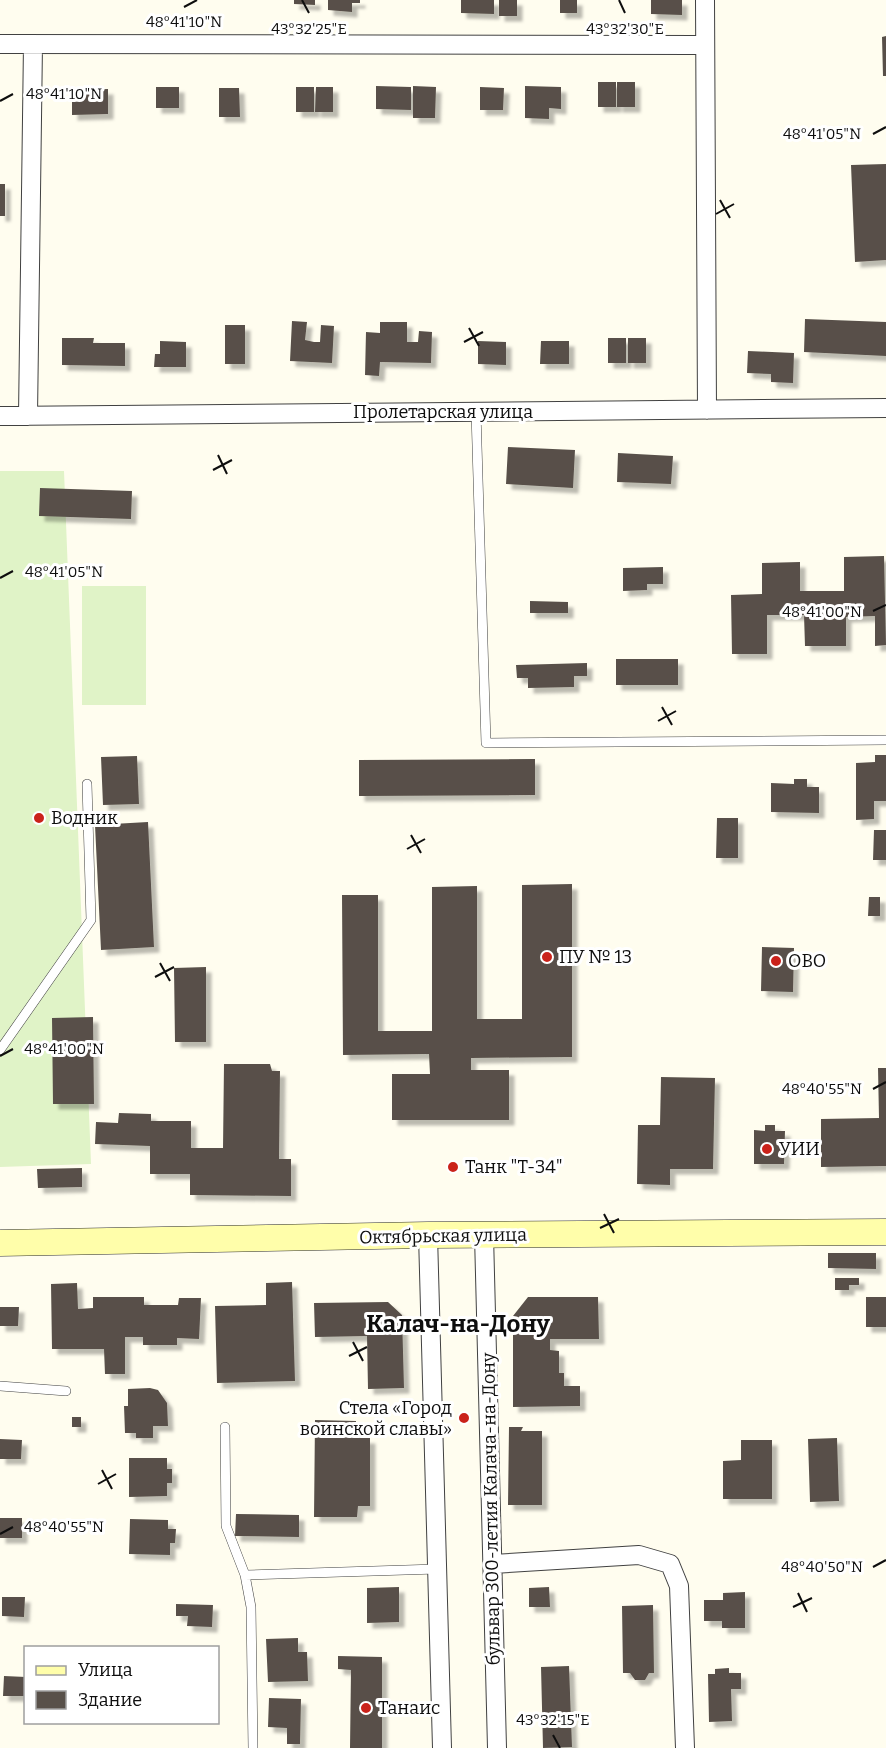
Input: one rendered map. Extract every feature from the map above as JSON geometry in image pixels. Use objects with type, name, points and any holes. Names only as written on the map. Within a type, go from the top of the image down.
[{"type":"main road","name":"Октябрьская улица","points":[[0,1243],[428,1235],[886,1232]]},
{"type":"street","points":[[705,0],[706,410]]},
{"type":"street","points":[[0,44],[705,45]]},
{"type":"street","points":[[28,416],[33,44]]},
{"type":"street","name":"Пролетарская улица","points":[[0,416],[886,408]]},
{"type":"street","points":[[428,1235],[442,1748]]},
{"type":"street","name":"бульвар 300-летия Калача-на-Дону","points":[[484,1235],[497,1748]]},
{"type":"street","points":[[493,1564],[639,1555],[670,1564],[679,1586],[685,1748]]},
{"type":"lane","points":[[476,412],[486,743],[886,740]]},
{"type":"lane","points":[[0,1050],[92,920],[87,784]]},
{"type":"lane","points":[[0,1386],[66,1391]]},
{"type":"lane","points":[[225,1427],[226,1526],[245,1575],[251,1607],[253,1748]]},
{"type":"lane","points":[[245,1575],[437,1569]]},
{"type":"green space","name":"Водник","points":[[0,471],[64,471],[91,1164],[0,1167]]},
{"type":"green space","points":[[82,586],[146,586],[146,705],[82,705]]},
{"type":"building","points":[[294,0],[315,0],[315,5],[294,4]]},
{"type":"building","points":[[328,0],[360,0],[360,3],[352,3],[352,12],[328,10]]},
{"type":"building","points":[[461,0],[494,0],[494,14],[461,13]]},
{"type":"building","points":[[499,0],[517,0],[517,16],[499,16]]},
{"type":"building","points":[[560,0],[577,0],[577,13],[560,13]]},
{"type":"building","points":[[651,0],[682,0],[682,15],[651,14]]},
{"type":"building","points":[[886,36],[886,76],[883,76],[882,37]]},
{"type":"building","points":[[598,82],[616,82],[616,107],[598,107]]},
{"type":"building","points":[[617,82],[635,82],[635,107],[617,107]]},
{"type":"building","points":[[376,86],[411,87],[411,110],[376,109]]},
{"type":"building","points":[[413,86],[436,87],[435,118],[413,118]]},
{"type":"building","points":[[525,86],[561,87],[561,109],[549,108],[549,119],[525,118]]},
{"type":"building","points":[[156,87],[179,87],[179,108],[156,108]]},
{"type":"building","points":[[296,87],[314,87],[314,112],[296,112]]},
{"type":"building","points":[[316,87],[333,87],[333,112],[315,112]]},
{"type":"building","points":[[480,87],[504,88],[503,110],[480,110]]},
{"type":"building","points":[[219,88],[239,88],[240,117],[219,117]]},
{"type":"building","points":[[108,89],[108,114],[72,115],[72,90]]},
{"type":"building","points":[[886,164],[886,260],[855,262],[851,165]]},
{"type":"building","points":[[0,184],[5,184],[5,216],[0,216]]},
{"type":"building","points":[[805,319],[886,322],[886,356],[804,352]]},
{"type":"building","points":[[292,321],[307,322],[305,340],[314,342],[320,342],[321,325],[334,326],[332,363],[290,361]]},
{"type":"building","points":[[380,322],[407,322],[407,342],[418,342],[419,331],[432,332],[431,363],[380,362],[379,376],[365,375],[366,332],[380,333]]},
{"type":"building","points":[[225,325],[245,325],[245,364],[225,364]]},
{"type":"building","points":[[62,338],[94,338],[93,343],[125,343],[125,366],[62,365]]},
{"type":"building","points":[[608,338],[626,338],[626,363],[608,363]]},
{"type":"building","points":[[628,338],[646,338],[646,363],[628,363]]},
{"type":"building","points":[[160,341],[186,342],[186,367],[154,367],[155,354],[160,354]]},
{"type":"building","points":[[478,341],[506,342],[506,365],[478,364]]},
{"type":"building","points":[[541,341],[569,341],[569,364],[540,364]]},
{"type":"building","points":[[748,351],[794,353],[793,383],[771,382],[771,374],[747,373]]},
{"type":"building","points":[[508,447],[575,450],[573,488],[506,484]]},
{"type":"building","points":[[618,453],[673,456],[671,484],[617,482]]},
{"type":"building","points":[[40,488],[132,491],[131,519],[39,516]]},
{"type":"building","points":[[884,556],[886,645],[875,646],[875,616],[846,617],[846,646],[805,646],[804,615],[767,615],[767,654],[732,654],[731,595],[762,594],[762,563],[800,562],[800,591],[844,591],[844,557]]},
{"type":"building","points":[[663,567],[663,584],[647,584],[647,590],[623,591],[623,568]]},
{"type":"building","points":[[530,601],[568,602],[568,613],[530,613]]},
{"type":"building","points":[[616,659],[678,659],[678,685],[616,685]]},
{"type":"building","points":[[587,663],[587,676],[574,676],[574,687],[528,688],[528,678],[517,678],[516,665]]},
{"type":"building","points":[[875,755],[886,755],[886,801],[874,801],[874,819],[856,820],[856,763],[875,762]]},
{"type":"building","points":[[137,756],[139,804],[103,805],[101,757]]},
{"type":"building","points":[[535,759],[535,795],[359,796],[359,760]]},
{"type":"building","points":[[794,779],[807,779],[807,787],[819,787],[819,813],[771,812],[771,783],[794,784]]},
{"type":"building","points":[[717,818],[738,818],[738,858],[716,858]]},
{"type":"building","points":[[148,822],[154,947],[101,950],[95,825]]},
{"type":"building","points":[[874,830],[886,830],[886,860],[873,860]]},
{"type":"building","name":"ПУ № 13","points":[[572,884],[572,1057],[471,1058],[471,1070],[509,1070],[509,1120],[392,1120],[392,1074],[430,1074],[429,1054],[343,1055],[342,895],[378,895],[378,1031],[432,1031],[432,887],[477,886],[477,1019],[522,1019],[522,885]]},
{"type":"building","points":[[869,897],[880,897],[880,916],[868,916]]},
{"type":"building","points":[[762,947],[794,948],[793,992],[761,991]]},
{"type":"building","points":[[206,967],[206,1042],[175,1042],[174,968]]},
{"type":"building","points":[[93,1017],[94,1104],[53,1104],[52,1018]]},
{"type":"building","points":[[224,1064],[270,1064],[272,1071],[280,1071],[279,1159],[291,1159],[291,1196],[190,1195],[190,1174],[150,1174],[150,1146],[95,1144],[96,1122],[118,1123],[119,1113],[151,1114],[151,1121],[191,1121],[191,1148],[223,1148]]},
{"type":"building","points":[[878,1068],[886,1068],[886,1166],[821,1167],[821,1119],[879,1118]]},
{"type":"building","points":[[661,1077],[715,1078],[713,1169],[670,1169],[670,1185],[637,1184],[638,1125],[660,1125]]},
{"type":"building","points":[[765,1125],[775,1125],[775,1131],[785,1131],[784,1164],[754,1164],[754,1130],[765,1131]]},
{"type":"building","points":[[82,1168],[82,1187],[38,1188],[37,1169]]},
{"type":"building","points":[[828,1253],[876,1253],[876,1269],[828,1268]]},
{"type":"building","points":[[835,1278],[859,1278],[859,1285],[849,1285],[849,1290],[835,1290]]},
{"type":"building","points":[[292,1282],[295,1381],[217,1383],[215,1306],[266,1305],[266,1283]]},
{"type":"building","points":[[77,1283],[78,1309],[93,1308],[93,1297],[144,1297],[144,1305],[178,1305],[179,1298],[201,1298],[199,1339],[177,1338],[177,1345],[143,1345],[143,1337],[125,1337],[125,1374],[105,1374],[104,1349],[52,1349],[51,1284]]},
{"type":"building","points":[[528,1297],[598,1297],[599,1339],[550,1339],[550,1350],[559,1351],[559,1373],[564,1373],[564,1386],[580,1386],[580,1406],[513,1407],[513,1316]]},
{"type":"building","points":[[866,1297],[886,1297],[886,1327],[866,1327]]},
{"type":"building","points":[[388,1302],[402,1315],[404,1388],[368,1389],[367,1336],[315,1337],[314,1303]]},
{"type":"building","points":[[0,1307],[19,1307],[18,1326],[0,1326]]},
{"type":"building","points":[[128,1389],[158,1390],[167,1403],[168,1426],[153,1426],[153,1438],[136,1438],[136,1433],[125,1433],[124,1406],[128,1406]]},
{"type":"building","points":[[72,1417],[81,1417],[81,1427],[72,1427]]},
{"type":"building","points":[[315,1420],[356,1421],[356,1438],[370,1438],[370,1506],[358,1506],[357,1517],[314,1517]]},
{"type":"building","points":[[509,1427],[523,1427],[521,1431],[542,1431],[542,1505],[508,1505]]},
{"type":"building","points":[[837,1438],[839,1501],[810,1502],[808,1439]]},
{"type":"building","points":[[0,1439],[22,1440],[21,1459],[0,1459]]},
{"type":"building","points":[[741,1440],[772,1440],[772,1499],[723,1499],[723,1461],[741,1460]]},
{"type":"building","points":[[129,1458],[167,1458],[167,1469],[172,1469],[172,1483],[167,1483],[167,1496],[129,1497]]},
{"type":"building","points":[[236,1514],[299,1515],[299,1537],[235,1536]]},
{"type":"building","points":[[0,1518],[22,1518],[22,1538],[0,1538]]},
{"type":"building","points":[[130,1519],[168,1520],[168,1529],[176,1529],[175,1543],[170,1543],[170,1555],[129,1554]]},
{"type":"building","points":[[399,1587],[399,1622],[367,1623],[367,1588]]},
{"type":"building","points":[[549,1587],[550,1607],[529,1607],[529,1588]]},
{"type":"building","points":[[745,1592],[745,1628],[722,1628],[722,1621],[704,1621],[704,1600],[723,1600],[723,1593]]},
{"type":"building","points":[[2,1597],[25,1597],[24,1617],[2,1616]]},
{"type":"building","points":[[176,1604],[213,1605],[212,1627],[187,1626],[188,1616],[176,1616]]},
{"type":"building","points":[[653,1605],[654,1673],[649,1673],[645,1680],[635,1680],[630,1673],[623,1673],[622,1606]]},
{"type":"building","points":[[298,1638],[298,1652],[307,1652],[308,1681],[268,1682],[266,1639]]},
{"type":"building","name":"Танаис","points":[[338,1656],[382,1657],[382,1748],[350,1748],[351,1670],[338,1669]]},
{"type":"building","points":[[569,1666],[572,1747],[543,1748],[541,1667]]},
{"type":"building","points":[[729,1668],[729,1673],[741,1673],[741,1689],[731,1689],[732,1721],[709,1722],[708,1674],[715,1674],[715,1669]]},
{"type":"building","points":[[4,1676],[24,1677],[24,1696],[3,1696]]},
{"type":"building","points":[[269,1698],[301,1699],[300,1744],[287,1744],[287,1728],[268,1727]]},
{"type":"place","name":"Водник","points":[[39,818]]},
{"type":"place","name":"ПУ № 13","points":[[547,957]]},
{"type":"place","name":"ОВО","points":[[776,961]]},
{"type":"place","name":"УИИ","points":[[767,1149]]},
{"type":"place","name":"Танк \"Т-34\"","points":[[453,1167]]},
{"type":"place","name":"Стела «Город воинской славы»","points":[[464,1418]]},
{"type":"place","name":"Танаис","points":[[366,1708]]},
{"type":"district","name":"Калач-на-Дону","points":[[458,1324]]}]
